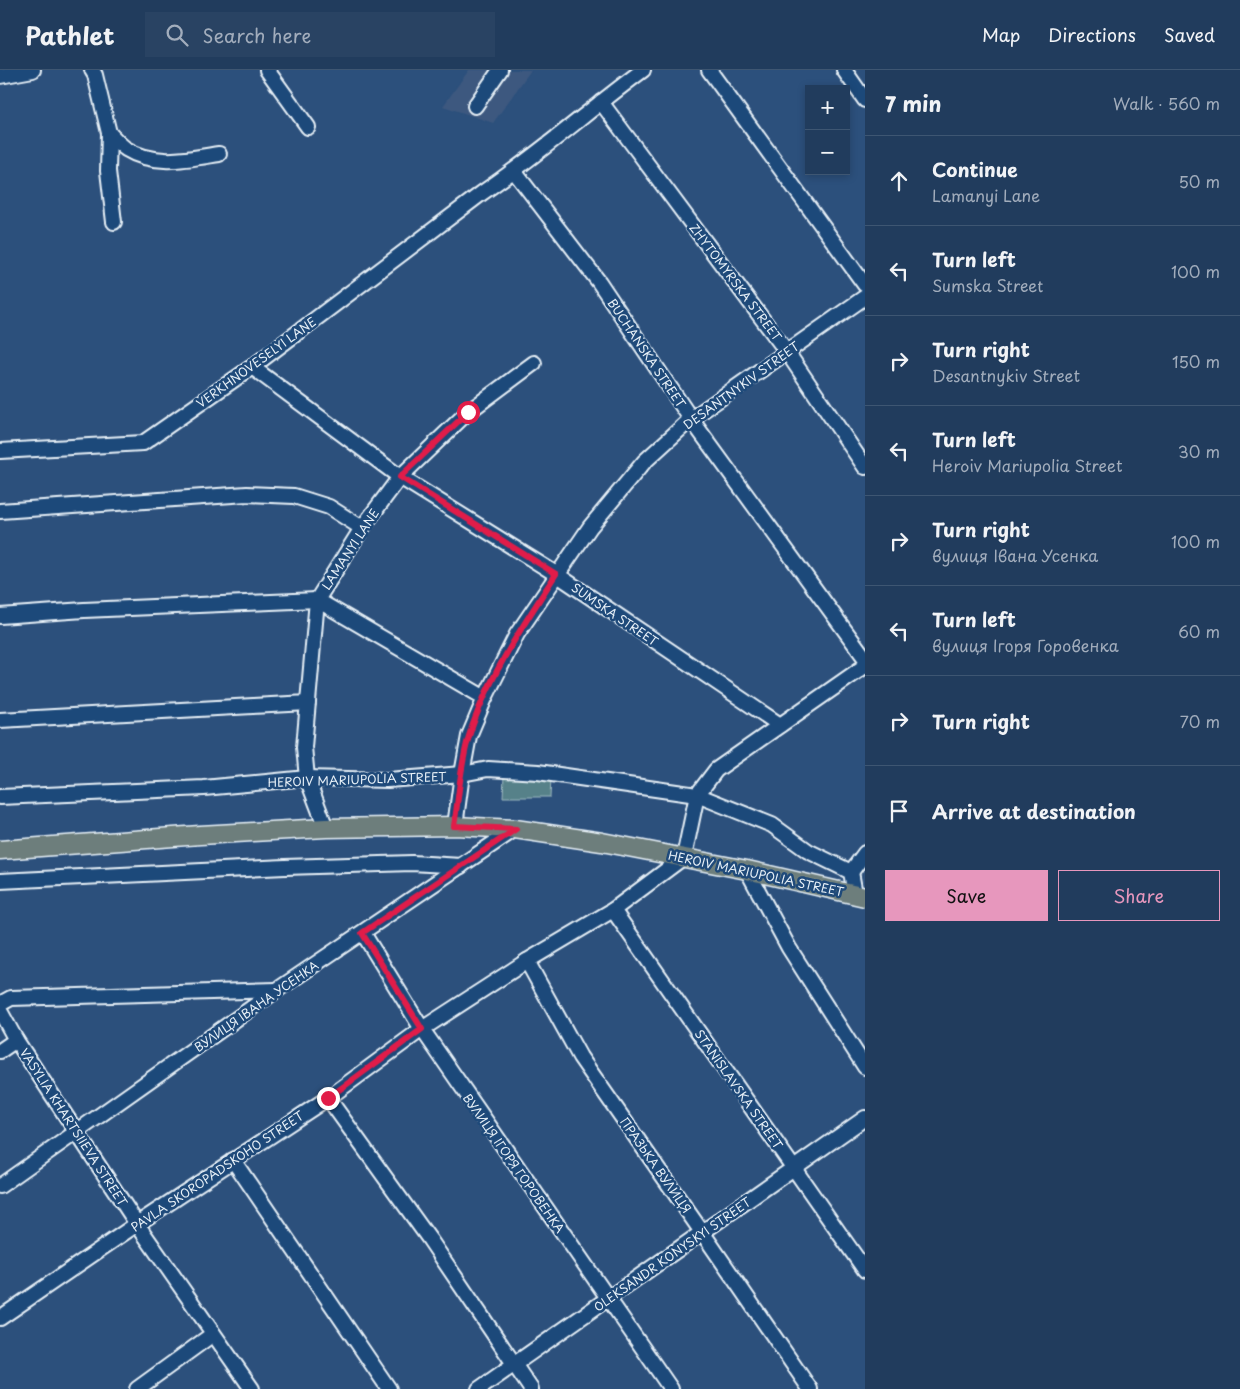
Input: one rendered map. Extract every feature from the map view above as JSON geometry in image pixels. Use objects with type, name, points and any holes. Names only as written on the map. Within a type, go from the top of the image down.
[{"type":"main road","name":"HEROIV MARIUPOLIA STREET","points":[[0,850],[181,836],[326,828],[454,826],[516,829],[684,857],[860,895]]},
{"type":"street","points":[[0,76],[33,70]]},
{"type":"street","points":[[92,70],[95,75],[109,133],[108,171],[114,222]]},
{"type":"street","points":[[267,70],[308,126]]},
{"type":"street","points":[[475,106],[500,70]]},
{"type":"street","name":"VERKHNOVESELYI LANE","points":[[0,451],[143,443],[252,367],[482,193],[514,171],[643,70]]},
{"type":"street","points":[[709,70],[865,284]]},
{"type":"street","points":[[844,70],[865,100]]},
{"type":"street","name":"ZHYTOMYRSKA STREET","points":[[601,102],[788,352],[865,467]]},
{"type":"street","points":[[109,133],[125,149],[143,157],[175,161],[219,154]]},
{"type":"street","name":"BUCHANSKA STREET","points":[[514,171],[599,282],[691,419],[865,658]]},
{"type":"street","name":"DESANTNYKIV STREET","points":[[454,826],[469,736],[485,698],[517,634],[556,574],[590,527],[644,462],[691,419],[865,297]]},
{"type":"street","name":"LAMANYI LANE","points":[[326,828],[307,778],[304,747],[317,600],[362,528],[400,477],[468,412],[534,363]]},
{"type":"street","name":"SUMSKA STREET","points":[[252,367],[400,477],[556,574],[780,725]]},
{"type":"street","points":[[0,511],[247,494],[294,496],[329,507],[362,528]]},
{"type":"street","points":[[0,616],[84,610],[317,600],[485,698]]},
{"type":"street","points":[[684,857],[697,795],[716,770],[865,666]]},
{"type":"street","points":[[0,720],[308,702]]},
{"type":"street","name":"HEROIV MARIUPOLIA STREET","points":[[0,797],[204,788],[307,778],[388,780],[462,774],[488,769],[538,772],[697,795],[772,825],[808,851],[851,872],[860,895]]},
{"type":"street","name":"ВУЛИЦЯ ІВАНА УСЕНКА","points":[[0,1186],[277,990],[516,829]]},
{"type":"street","points":[[851,872],[865,853]]},
{"type":"street","name":"PAVLA SKOROPADSKOHO STREET","points":[[0,1318],[137,1224],[328,1098],[422,1029],[527,961],[613,910],[684,857]]},
{"type":"street","points":[[0,881],[305,866],[412,863],[461,866]]},
{"type":"street","points":[[747,870],[789,948],[865,1067]]},
{"type":"street","name":"STANISLAVSKA STREET","points":[[613,910],[865,1270]]},
{"type":"street","name":"ВУЛИЦЯ ІГОРЯ ГОРОВЕНКА","points":[[362,933],[422,1029],[671,1389]]},
{"type":"street","name":"ПРАЗЬКА ВУЛИЦЯ","points":[[527,961],[580,1057],[810,1389]]},
{"type":"street","points":[[0,1004],[11,998],[277,990]]},
{"type":"street","name":"VASYLIA KHARTSIIEVA STREET","points":[[0,1012],[16,1040],[137,1224],[252,1389]]},
{"type":"street","points":[[0,1051],[16,1040]]},
{"type":"street","points":[[328,1098],[430,1240],[531,1389]]},
{"type":"street","name":"OLEKSANDR KONYSKYI STREET","points":[[480,1389],[865,1118]]},
{"type":"street","points":[[234,1160],[389,1389]]},
{"type":"street","points":[[137,1389],[213,1334]]},
{"type":"shaded area","points":[[469,70],[531,70],[493,123],[443,106]]},
{"type":"green space","points":[[504,776],[551,778],[550,797],[503,797]]},
{"type":"route","points":[[328,1098],[422,1029],[362,933],[516,829],[454,826],[469,736],[485,698],[517,634],[556,574],[400,477],[468,412]]}]
